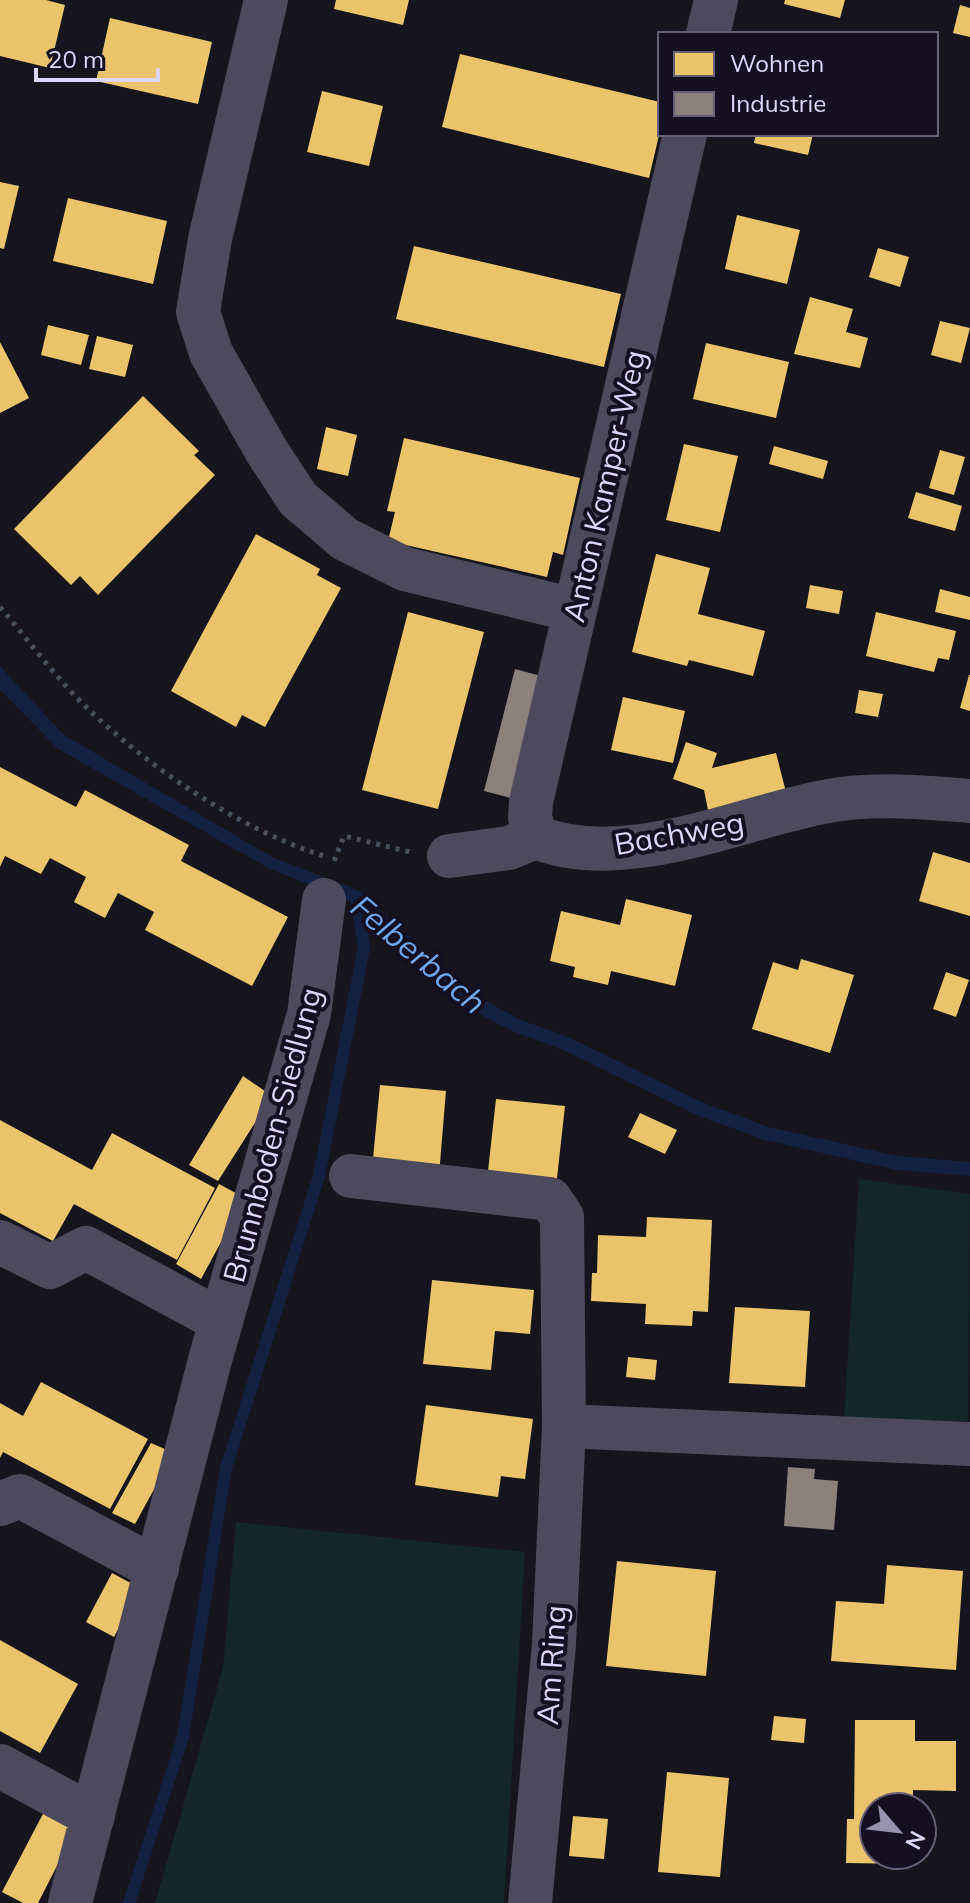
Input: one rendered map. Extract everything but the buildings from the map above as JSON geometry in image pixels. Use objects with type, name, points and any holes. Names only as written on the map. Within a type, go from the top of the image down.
[{"type":"street","points":[[266,0],[210,239],[198,312],[211,353],[266,450],[298,499],[345,539],[405,569],[574,610]]},
{"type":"street","points":[[708,32],[716,0]]},
{"type":"street","name":"Anton Kamper-Weg","points":[[536,837],[530,818],[531,802],[685,136]]},
{"type":"street","name":"Bachweg","points":[[536,837],[560,847],[617,848],[665,842],[852,798],[914,796],[970,801]]},
{"type":"street","points":[[449,856],[509,848],[536,837]]},
{"type":"street","name":"Brunnboden-Siedlung","points":[[70,1903],[221,1321],[309,1014],[329,877]]},
{"type":"street","name":"Am Ring","points":[[351,1176],[550,1199],[562,1217],[564,1426],[554,1644],[530,1903]]},
{"type":"street","name":"Brunnboden-Siedlung","points":[[0,1242],[50,1267],[86,1248],[221,1321]]},
{"type":"street","points":[[564,1426],[969,1444]]},
{"type":"street","points":[[0,1504],[20,1496],[157,1569]]},
{"type":"street","points":[[0,1766],[93,1816]]},
{"type":"path","points":[[0,607],[87,708],[152,764],[292,846],[329,877],[344,836],[415,853],[449,856]]},
{"type":"shaded area","points":[[859,1179],[970,1194],[968,1421],[844,1419]]},
{"type":"shaded area","points":[[236,1522],[525,1552],[504,1903],[155,1903],[223,1668]]},
{"type":"water","name":"Felberbach","points":[[0,666],[64,735],[274,858],[360,891],[466,990],[521,1020],[566,1036],[704,1103],[769,1127],[897,1156],[970,1162],[970,1176],[897,1170],[765,1140],[699,1116],[563,1050],[512,1031],[458,1003],[367,912],[346,899],[270,869],[58,749],[0,690]]},
{"type":"waterway","name":"Felberbach","points":[[129,1903],[183,1737],[226,1468],[319,1176],[364,948],[356,897]]}]
